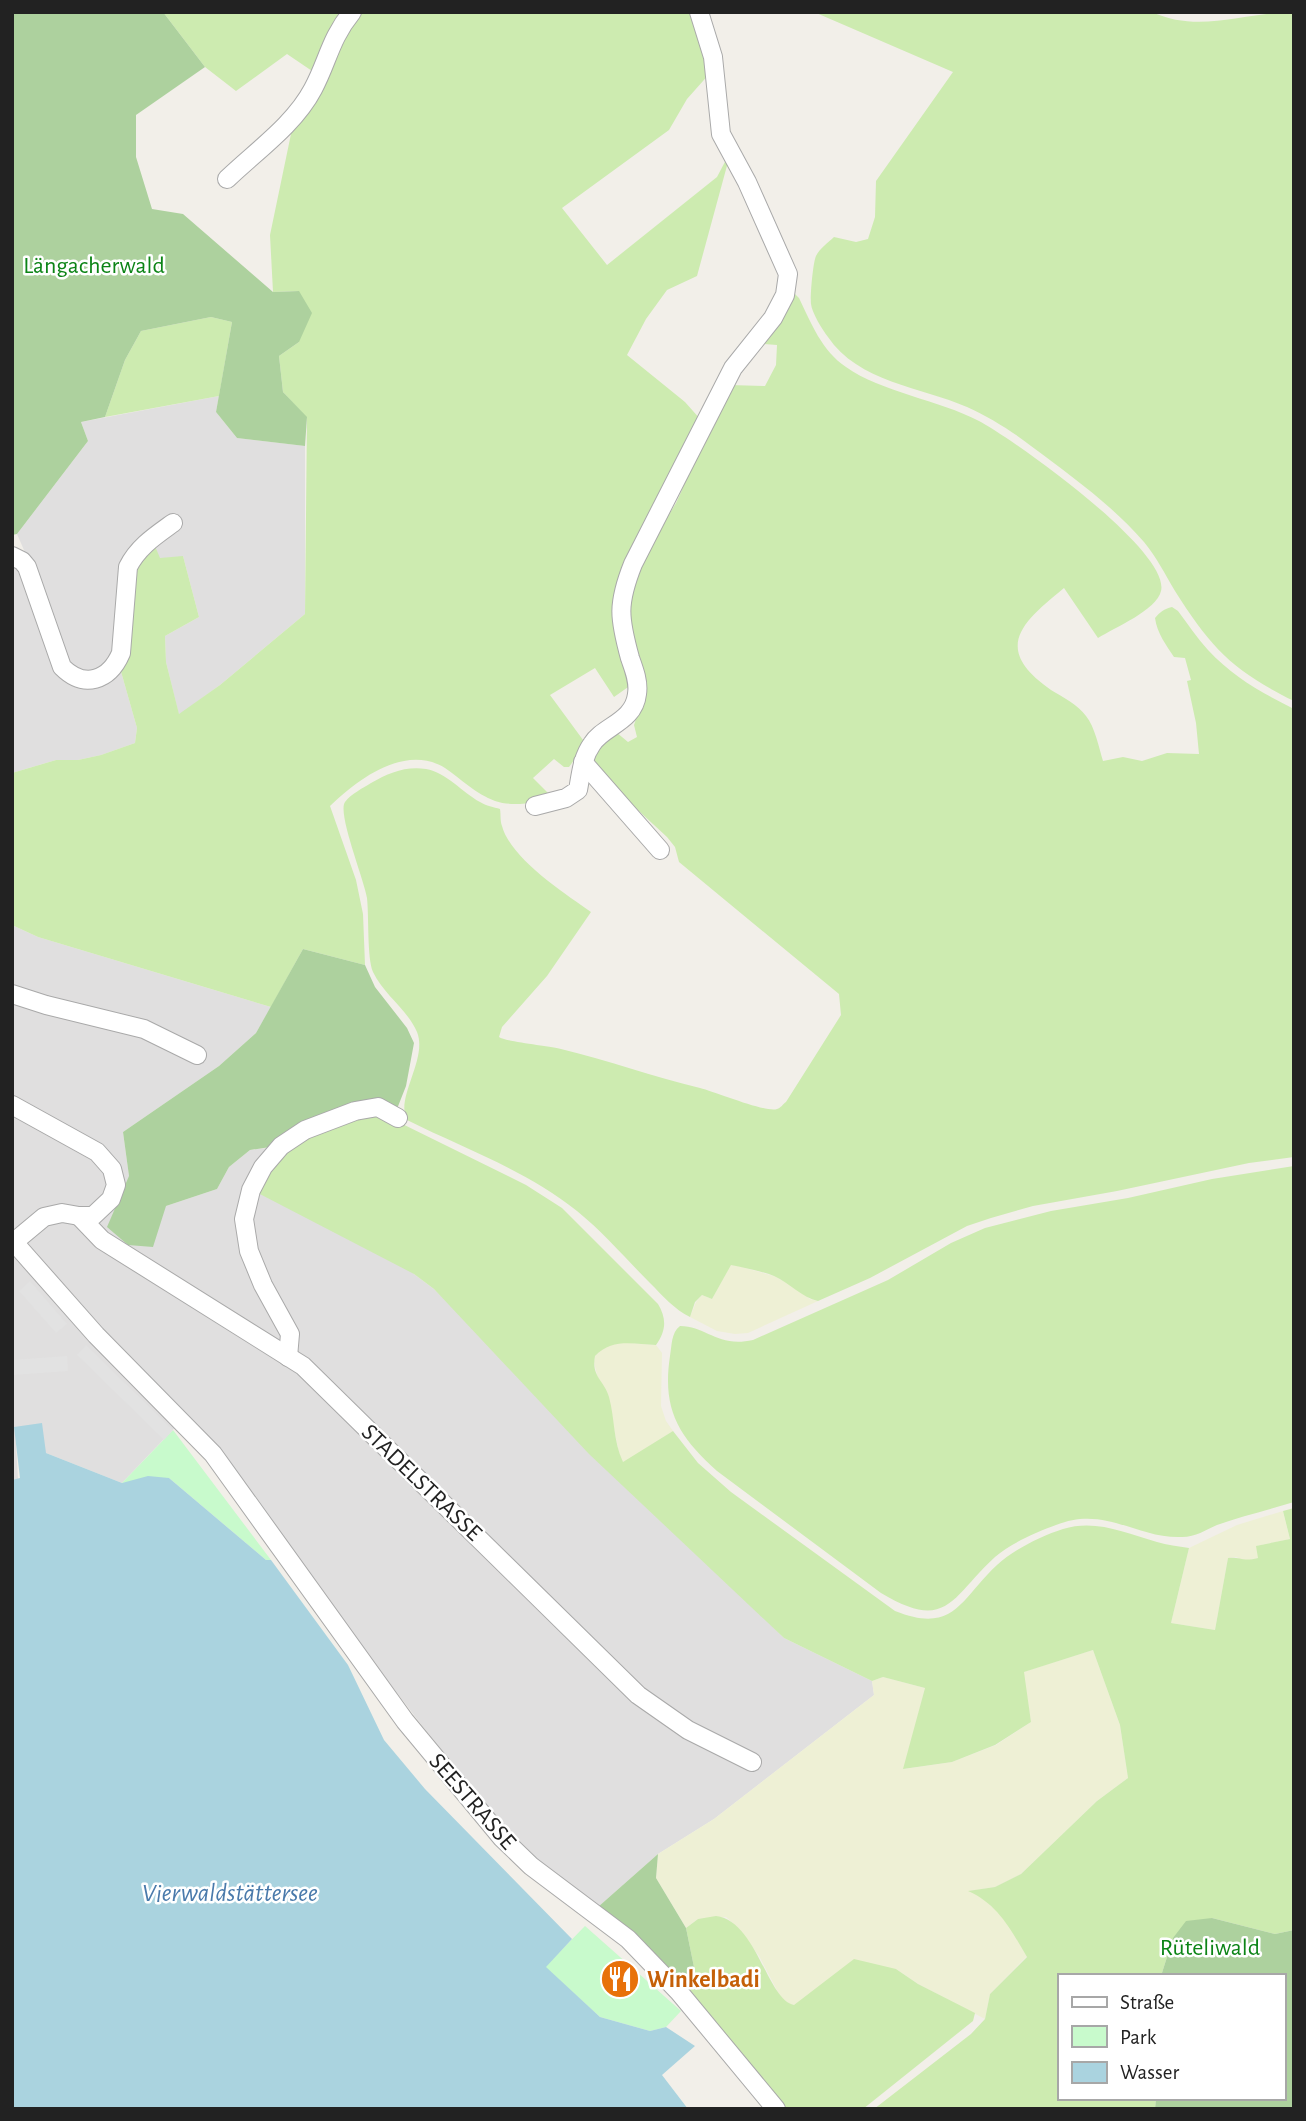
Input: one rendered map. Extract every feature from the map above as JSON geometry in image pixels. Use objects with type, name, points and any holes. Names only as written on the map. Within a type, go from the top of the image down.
[{"type":"street","points":[[227,179],[295,116],[313,89],[340,27],[352,12]]},
{"type":"street","points":[[535,806],[566,798],[578,790],[583,762],[593,741],[631,712],[637,696],[636,679],[621,624],[624,587],[633,564],[733,368],[773,318],[785,295],[788,274],[747,182],[721,134],[713,57],[699,12]]},
{"type":"street","points":[[12,556],[27,567],[62,667],[83,680],[95,679],[115,667],[121,653],[128,567],[145,544],[173,523]]},
{"type":"street","points":[[583,762],[660,850]]},
{"type":"street","points":[[12,994],[144,1029],[197,1055]]},
{"type":"street","points":[[12,1105],[97,1152],[112,1169],[116,1185],[111,1199],[93,1216],[62,1213],[44,1217],[13,1241]]},
{"type":"street","points":[[288,1357],[290,1334],[263,1285],[249,1251],[244,1219],[251,1190],[263,1167],[281,1146],[304,1130],[355,1111],[378,1107],[398,1118]]},
{"type":"street","name":"STADELSTRASSE","points":[[79,1216],[102,1240],[303,1366],[638,1695],[688,1730],[752,1762]]},
{"type":"street","name":"SEESTRASSE","points":[[13,1241],[96,1335],[213,1454],[405,1721],[502,1838],[531,1866],[628,1939],[679,1992],[776,2109]]},
{"type":"shaded area","points":[[219,396],[216,412],[237,438],[305,446],[305,614],[220,685],[179,715],[166,662],[165,636],[199,617],[183,556],[120,668],[137,728],[135,743],[101,755],[78,760],[56,760],[12,773],[12,553],[27,557],[17,534],[88,441],[81,422]]},
{"type":"shaded area","points":[[12,925],[38,937],[271,1007],[256,1033],[219,1066],[123,1132],[129,1176],[166,1206],[217,1189],[229,1167],[250,1150],[281,1146],[414,1274],[434,1289],[784,1638],[872,1681],[874,1695],[714,1819],[658,1854],[598,1907],[539,1862],[507,1831],[420,1723],[186,1416],[122,1483],[46,1453],[15,1427],[18,1479],[12,1480]]},
{"type":"shaded area","points":[[30,1281],[67,1324],[56,1333],[19,1291]]},
{"type":"shaded area","points":[[86,1345],[173,1430],[164,1440],[77,1355]]},
{"type":"shaded area","points":[[67,1356],[68,1371],[12,1375],[12,1360]]},
{"type":"green space","name":"Längacherwald","points":[[12,12],[163,12],[205,67],[136,115],[136,157],[152,209],[183,214],[273,292],[299,291],[312,313],[299,342],[279,356],[283,392],[307,417],[305,446],[237,438],[216,412],[232,322],[211,317],[141,331],[125,360],[105,417],[81,422],[88,441],[17,534],[12,535]]},
{"type":"green space","points":[[163,12],[348,12],[315,73],[287,54],[236,91],[205,67]]},
{"type":"green space","points":[[361,12],[695,12],[711,72],[687,99],[669,130],[562,208],[607,265],[717,177],[727,158],[728,162],[697,276],[667,290],[646,319],[627,355],[685,402],[701,420],[621,583],[631,685],[614,697],[595,668],[550,695],[586,744],[569,767],[564,767],[554,759],[533,778],[553,798],[524,804],[495,801],[445,768],[430,761],[414,760],[383,768],[341,796],[330,806],[356,880],[363,914],[365,965],[303,949],[271,1007],[38,937],[12,925],[12,773],[56,760],[78,760],[101,755],[135,743],[137,728],[120,668],[134,566],[155,546],[160,558],[183,556],[199,617],[165,636],[166,662],[179,714],[220,685],[305,614],[307,418],[283,392],[279,356],[299,342],[299,291],[273,292],[270,235],[291,134],[285,127],[334,46]]},
{"type":"green space","points":[[814,12],[1152,12],[1170,18],[1205,22],[1294,12],[1294,701],[1239,668],[1212,643],[1144,542],[1118,515],[1075,479],[984,415],[873,374],[841,352],[826,334],[811,304],[816,256],[834,237],[856,242],[868,239],[875,217],[876,181],[953,72]]},
{"type":"green space","points":[[793,292],[799,298],[824,345],[846,367],[876,383],[963,414],[997,432],[1086,498],[1142,550],[1157,573],[1161,591],[1144,612],[1098,638],[1064,588],[1036,613],[1019,637],[1018,649],[1022,662],[1051,690],[1083,712],[1094,732],[1103,761],[1123,757],[1142,761],[1167,753],[1199,754],[1187,681],[1191,680],[1185,658],[1174,657],[1160,634],[1155,618],[1172,607],[1227,668],[1294,709],[1294,1157],[1249,1163],[1033,1206],[991,1218],[967,1226],[870,1278],[818,1301],[774,1276],[731,1265],[712,1299],[702,1295],[695,1302],[690,1317],[669,1302],[596,1228],[557,1197],[495,1161],[407,1120],[405,1101],[416,1066],[419,1043],[417,1032],[402,1009],[383,988],[371,966],[367,898],[344,809],[345,802],[354,794],[391,773],[404,769],[433,771],[482,803],[500,809],[502,826],[516,851],[540,874],[591,912],[547,976],[502,1027],[499,1037],[579,1053],[763,1108],[777,1109],[786,1102],[841,1015],[839,994],[679,862],[675,847],[667,837],[601,776],[592,761],[593,751],[616,732],[628,742],[637,737],[634,725],[644,695],[624,611],[645,554],[676,503],[685,473],[729,385],[765,386],[776,365],[777,345],[764,344]]},
{"type":"green space","points":[[211,317],[232,322],[219,396],[105,417],[125,360],[141,331]]},
{"type":"green space","points":[[303,949],[365,965],[375,987],[407,1028],[414,1043],[406,1086],[395,1114],[380,1107],[277,1146],[250,1150],[229,1167],[217,1189],[166,1206],[153,1247],[128,1245],[107,1227],[129,1176],[123,1132],[219,1066],[256,1033]]},
{"type":"green space","points":[[378,1112],[526,1185],[562,1208],[658,1304],[663,1315],[662,1335],[656,1345],[616,1344],[595,1356],[596,1374],[609,1397],[617,1446],[623,1462],[673,1431],[698,1463],[731,1492],[895,1611],[931,1619],[944,1616],[965,1600],[997,1565],[1019,1549],[1063,1529],[1099,1526],[1189,1548],[1171,1623],[1215,1630],[1228,1558],[1258,1558],[1256,1546],[1290,1539],[1283,1511],[1294,1508],[1294,1930],[1275,1934],[1212,1918],[1173,1938],[1162,1974],[1058,1974],[1058,2100],[1156,2100],[1155,2109],[874,2109],[971,2034],[985,2019],[990,1994],[1027,1957],[996,1910],[968,1891],[995,1887],[1021,1874],[1097,1801],[1128,1778],[1120,1725],[1093,1650],[1024,1672],[1031,1722],[995,1745],[952,1762],[903,1769],[925,1688],[883,1677],[872,1681],[784,1638],[589,1454],[434,1289],[414,1274],[254,1191],[266,1167],[313,1129]]},
{"type":"green space","points":[[1294,1166],[1294,1502],[1226,1522],[1187,1537],[1166,1536],[1090,1519],[1056,1525],[1024,1538],[995,1557],[947,1605],[935,1610],[921,1610],[903,1605],[881,1593],[717,1471],[692,1446],[676,1420],[668,1391],[668,1375],[672,1339],[680,1326],[698,1329],[730,1341],[753,1340],[888,1280],[951,1243],[985,1228],[1051,1211],[1128,1198],[1212,1179]]},
{"type":"green space","points":[[731,1264],[774,1276],[810,1299],[818,1301],[748,1333],[717,1331],[690,1317],[702,1295],[712,1299]]},
{"type":"green space","points":[[617,1342],[656,1345],[662,1353],[661,1406],[673,1431],[623,1463],[606,1391],[598,1379],[594,1362],[595,1356],[603,1348]]},
{"type":"green space","points":[[173,1430],[271,1560],[266,1560],[169,1478],[122,1483]]},
{"type":"green space","points":[[1283,1511],[1290,1539],[1257,1546],[1259,1558],[1245,1561],[1236,1557],[1228,1558],[1215,1630],[1171,1623],[1189,1548],[1237,1525]]},
{"type":"green space","points":[[1093,1650],[1120,1725],[1128,1778],[1097,1801],[1021,1874],[995,1887],[970,1891],[1004,1917],[1027,1956],[990,1994],[985,2019],[918,1984],[896,1969],[794,2005],[789,2004],[780,1996],[759,1956],[738,1928],[726,1917],[698,1919],[686,1928],[656,1878],[658,1854],[714,1819],[874,1695],[872,1681],[883,1677],[925,1688],[904,1769],[952,1762],[996,1745],[1031,1722],[1023,1672]]},
{"type":"green space","points":[[658,1854],[656,1878],[686,1928],[694,1967],[683,1986],[598,1907]]},
{"type":"green space","points":[[716,1916],[730,1921],[742,1931],[776,1990],[794,2005],[854,1959],[896,1969],[918,1984],[975,2013],[973,2021],[863,2109],[784,2109],[683,1986],[694,1967],[686,1928],[698,1919]]},
{"type":"green space","name":"Rüteliwald","points":[[1212,1918],[1275,1934],[1294,1930],[1294,2109],[1155,2109],[1156,2100],[1285,2100],[1285,1974],[1162,1974],[1173,1938],[1186,1921]]},
{"type":"green space","points":[[585,1926],[681,2011],[666,2027],[650,2031],[600,2017],[545,1967]]},
{"type":"water","name":"Vierwaldstättersee","points":[[42,1423],[46,1453],[122,1483],[148,1476],[169,1478],[266,1560],[271,1560],[348,1665],[384,1740],[425,1789],[572,1939],[546,1967],[600,2017],[650,2031],[666,2027],[695,2046],[662,2075],[688,2109],[12,2109],[12,1480],[20,1478],[14,1427]]},
{"type":"place","name":"Winkelbadi","points":[[620,1979]]}]
